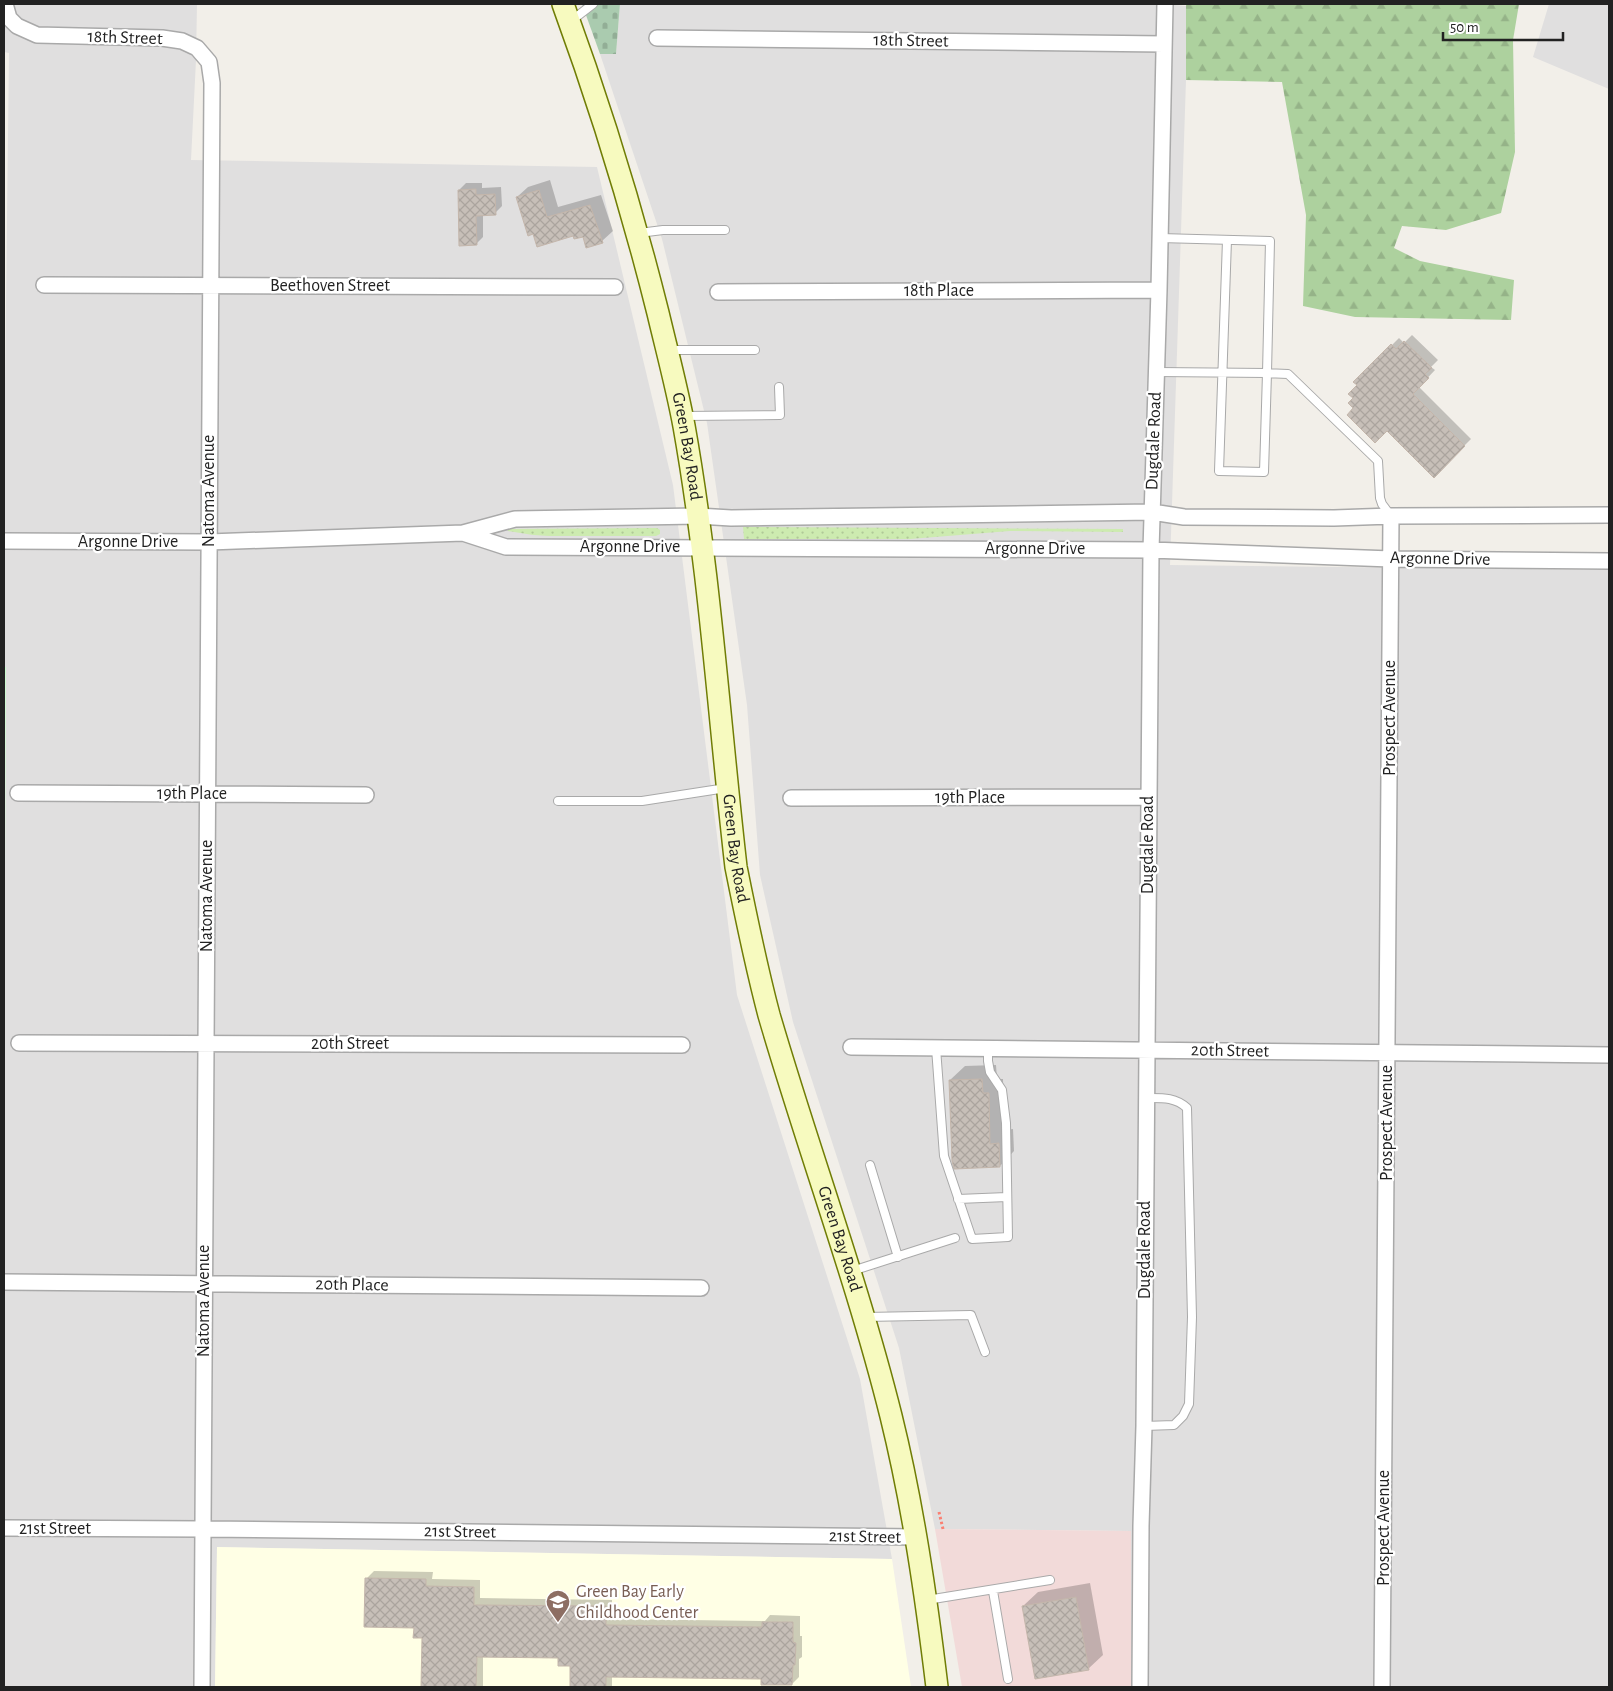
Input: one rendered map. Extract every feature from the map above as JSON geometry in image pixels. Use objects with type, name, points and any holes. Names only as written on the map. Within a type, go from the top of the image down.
[{"type":"main road","name":"Green Bay Road","points":[[566,13],[621,178],[637,233],[682,416],[703,548],[736,867],[750,940],[769,1015],[863,1317],[891,1416],[917,1537],[927,1600],[937,1687]]},
{"type":"street","name":"18th Street","points":[[5,4],[10,18],[17,26],[37,35],[162,38],[182,41],[197,48],[209,62],[212,83],[211,105]]},
{"type":"street","name":"Dugdale Road","points":[[1140,1687],[1151,550],[1159,290],[1164,4]]},
{"type":"street","name":"18th Street","points":[[657,38],[1164,44]]},
{"type":"street","name":"Natoma Avenue","points":[[202,1687],[211,105]]},
{"type":"street","name":"Beethoven Street","points":[[44,285],[615,287]]},
{"type":"street","name":"18th Place","points":[[718,292],[1159,290]]},
{"type":"street","name":"Argonne Drive","points":[[4,541],[209,542],[463,533],[515,520],[698,516],[731,518],[1152,512],[1184,517],[1334,518],[1609,515]]},
{"type":"street","name":"Prospect Avenue","points":[[1382,1687],[1391,516]]},
{"type":"street","name":"Argonne Drive","points":[[463,533],[506,547],[1151,550],[1391,559],[1609,562]]},
{"type":"street","name":"19th Place","points":[[18,793],[366,795]]},
{"type":"street","name":"19th Place","points":[[791,798],[1148,797]]},
{"type":"street","name":"20th Street","points":[[18,1043],[682,1045]]},
{"type":"street","name":"20th Street","points":[[851,1047],[1609,1055]]},
{"type":"street","name":"20th Place","points":[[4,1282],[701,1288]]},
{"type":"street","name":"21st Street","points":[[4,1528],[917,1537]]},
{"type":"lane","points":[[566,13],[594,4]]},
{"type":"lane","points":[[637,233],[663,230],[725,230]]},
{"type":"lane","points":[[1160,238],[1270,241],[1264,472],[1219,471],[1227,240]]},
{"type":"lane","points":[[667,350],[755,350]]},
{"type":"lane","points":[[1156,372],[1288,374],[1378,461],[1380,498],[1391,516]]},
{"type":"lane","points":[[682,416],[780,415],[779,387]]},
{"type":"lane","points":[[558,801],[642,801],[728,787]]},
{"type":"lane","points":[[936,1048],[944,1156],[972,1239],[1008,1237],[1006,1123],[1002,1090],[990,1072],[988,1049]]},
{"type":"lane","points":[[1144,1426],[1174,1425],[1183,1416],[1189,1404],[1192,1316],[1187,1108],[1180,1102],[1172,1099],[1146,1098]]},
{"type":"lane","points":[[870,1166],[898,1256]]},
{"type":"lane","points":[[958,1199],[1007,1197]]},
{"type":"lane","points":[[849,1272],[955,1238]]},
{"type":"lane","points":[[863,1317],[971,1315],[985,1352]]},
{"type":"lane","points":[[927,1600],[1050,1580]]},
{"type":"lane","points":[[993,1590],[1008,1679]]},
{"type":"path","points":[[939,1512],[943,1529]]},
{"type":"shaded area","points":[[4,4],[197,4],[191,160],[597,167],[673,485],[737,995],[860,1379],[892,1559],[217,1547],[215,1687],[4,1687],[6,667],[4,667],[4,469],[9,53],[4,52]]},
{"type":"shaded area","points":[[620,4],[1164,4],[1186,6],[1186,80],[1170,565],[1609,570],[1609,1687],[1131,1687],[1131,1531],[935,1529],[899,1348],[793,1022],[760,875],[747,705],[707,423],[662,239],[600,54],[616,54]]},
{"type":"shaded area","points":[[1549,4],[1609,4],[1609,89],[1533,57]]},
{"type":"shaded area","points":[[935,1529],[1131,1531],[1131,1687],[962,1687]]},
{"type":"shaded area","name":"Green Bay Early Childhood Center","points":[[217,1547],[892,1559],[911,1687],[215,1687]]},
{"type":"green space","points":[[582,4],[620,4],[616,54],[600,54]]},
{"type":"green space","points":[[1186,4],[1519,4],[1513,40],[1515,152],[1501,213],[1446,230],[1402,226],[1394,248],[1420,261],[1514,280],[1511,320],[1355,317],[1303,306],[1306,215],[1282,82],[1186,80]]},
{"type":"green space","points":[[743,527],[1123,529],[1123,532],[1010,531],[910,539],[744,539]]},
{"type":"green space","points":[[657,528],[660,530],[660,534],[656,536],[549,536],[508,531],[507,529]]},
{"type":"green space","points":[[4,667],[6,667],[4,1070]]},
{"type":"building","points":[[476,189],[476,195],[495,194],[496,215],[476,216],[477,245],[459,246],[458,190]]},
{"type":"building","points":[[539,190],[547,217],[590,205],[603,243],[586,248],[583,237],[574,239],[573,236],[537,247],[533,234],[528,236],[516,197]]},
{"type":"building","points":[[1404,341],[1432,368],[1425,374],[1429,378],[1413,394],[1465,446],[1434,478],[1387,431],[1375,443],[1347,415],[1353,408],[1348,403],[1353,398],[1348,394],[1357,385],[1353,382],[1391,344],[1396,349]]},
{"type":"building","points":[[982,1079],[983,1093],[989,1093],[990,1144],[999,1143],[1000,1167],[954,1169],[952,1161],[949,1080]]},
{"type":"building","points":[[365,1578],[426,1579],[426,1586],[474,1587],[474,1605],[606,1606],[606,1625],[762,1627],[762,1622],[793,1622],[793,1642],[796,1643],[792,1685],[761,1685],[761,1679],[606,1677],[606,1687],[570,1687],[570,1666],[558,1666],[558,1658],[477,1657],[476,1687],[421,1687],[422,1638],[413,1638],[414,1628],[364,1627]]},
{"type":"building","points":[[1076,1597],[1089,1670],[1035,1679],[1022,1606]]},
{"type":"place","name":"Green Bay Early Childhood Center","points":[[558,1623]]}]
